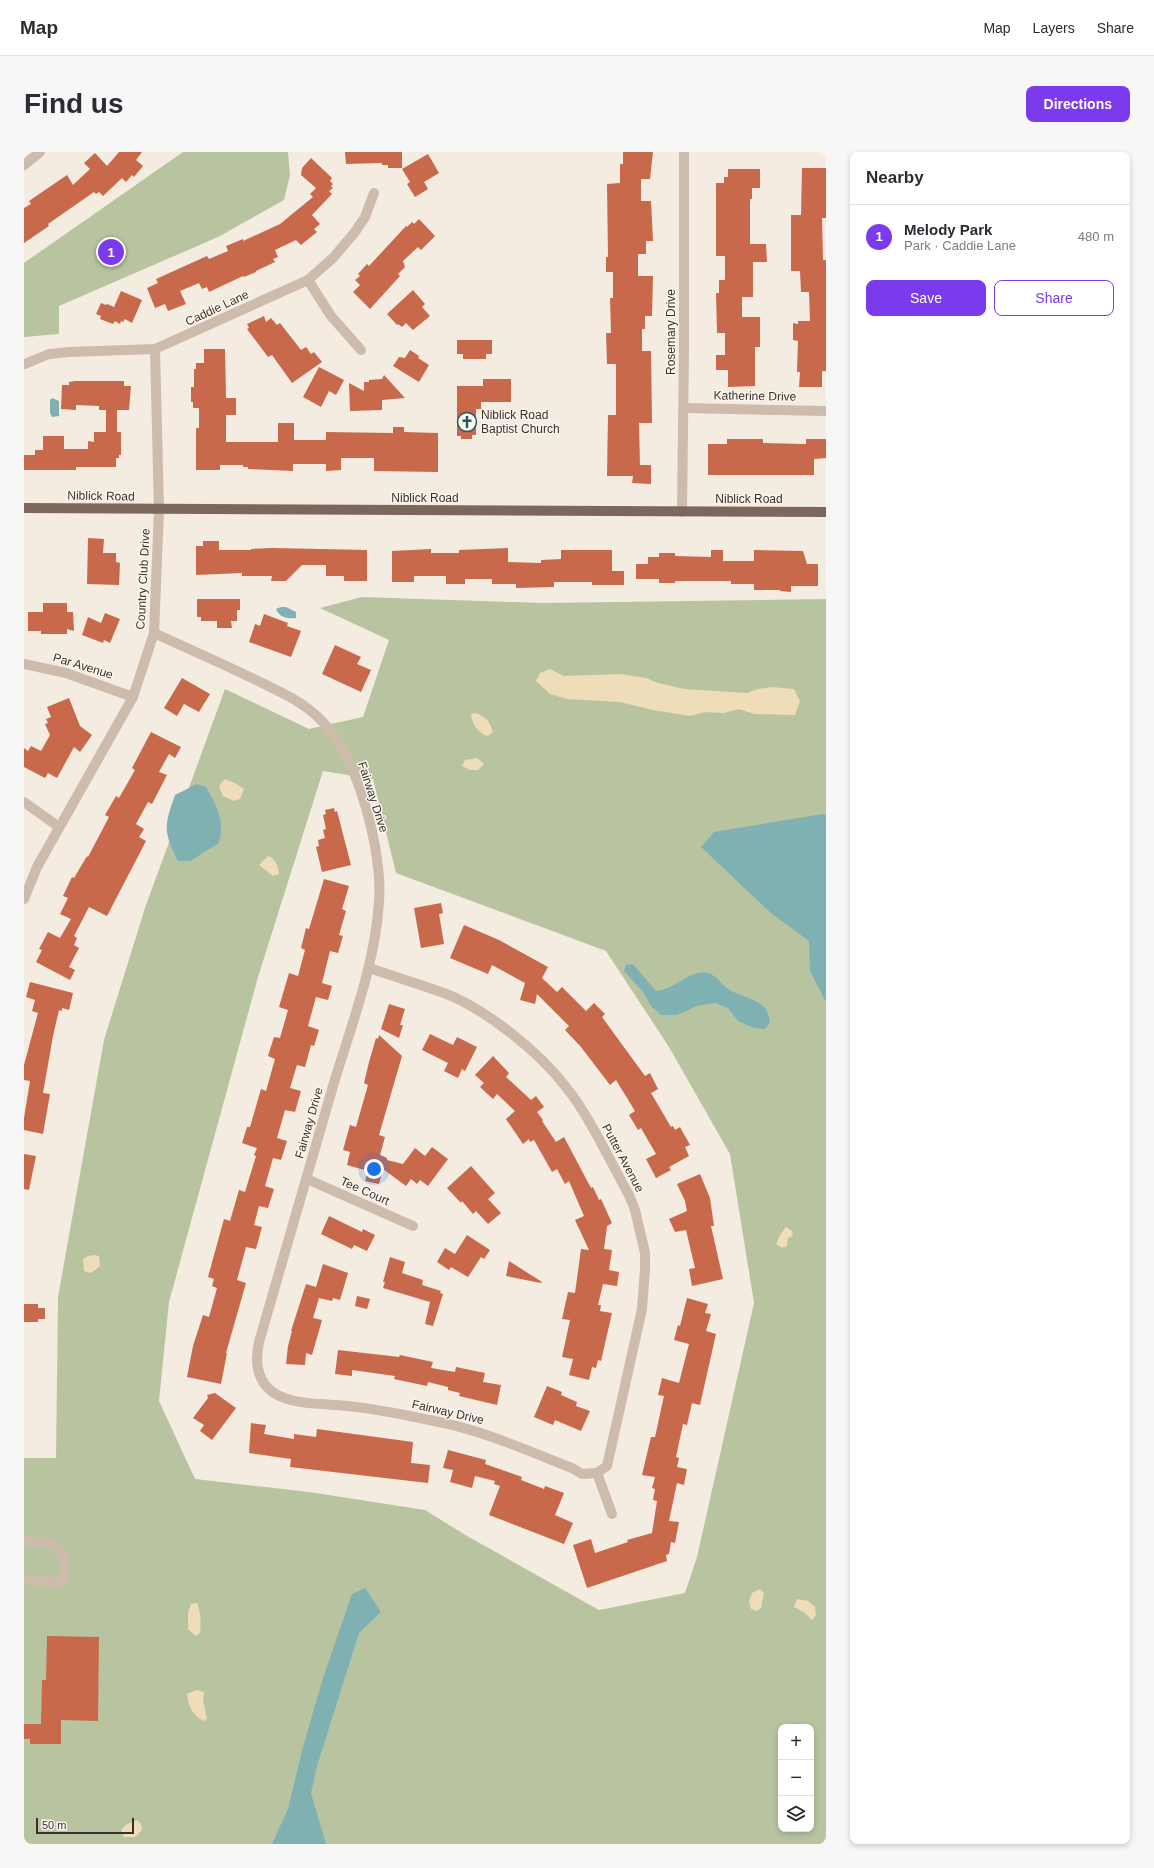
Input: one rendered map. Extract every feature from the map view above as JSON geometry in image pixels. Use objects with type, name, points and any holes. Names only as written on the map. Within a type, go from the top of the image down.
[{"type":"main road","name":"Niblick Road","points":[[24,508],[159,510],[826,512]]},
{"type":"street","points":[[24,165],[40,152]]},
{"type":"street","name":"Rosemary Drive","points":[[682,512],[684,408],[684,152]]},
{"type":"street","name":"Caddie Lane","points":[[25,364],[49,354],[155,349],[308,280],[333,258],[356,232],[365,217],[374,193]]},
{"type":"street","points":[[308,280],[331,316],[361,350]]},
{"type":"street","name":"Country Club Drive","points":[[24,899],[37,867],[133,697],[154,633],[159,510],[155,349]]},
{"type":"street","name":"Katherine Drive","points":[[684,408],[826,411]]},
{"type":"street","name":"Fairway Drive","points":[[154,633],[287,695],[310,710],[324,723],[338,743],[356,780],[376,848],[380,874],[379,903],[368,968],[256,1355],[256,1363],[261,1380],[273,1392],[282,1397],[309,1403],[348,1406],[435,1421],[479,1432],[572,1468],[582,1474],[596,1473]]},
{"type":"street","name":"Par Avenue","points":[[24,664],[66,673],[133,697]]},
{"type":"street","points":[[24,802],[59,827]]},
{"type":"street","name":"Putter Avenue","points":[[368,968],[445,994],[507,1029],[552,1070],[578,1103],[629,1195],[645,1253],[642,1309],[607,1466],[596,1473]]},
{"type":"street","name":"Tee Court","points":[[308,1179],[413,1226]]},
{"type":"street","points":[[596,1473],[612,1514]]},
{"type":"street","points":[[24,1541],[52,1543],[65,1557],[63,1583],[24,1580]]},
{"type":"green space","points":[[183,152],[288,152],[290,175],[284,200],[218,237],[59,306],[59,334],[24,337],[24,263]]},
{"type":"green space","points":[[362,597],[543,603],[826,599],[826,1844],[24,1844],[24,1458],[56,1458],[58,1297],[104,1040],[145,908],[225,689],[309,729],[363,717],[389,640],[320,608]],"holes":[[[323,771],[373,779],[396,873],[606,951],[669,1047],[730,1154],[754,1303],[697,1557],[685,1593],[599,1610],[467,1536],[425,1510],[309,1492],[195,1479],[159,1401],[169,1302],[258,977]]]},
{"type":"sand","points":[[550,669],[564,676],[620,674],[646,678],[658,683],[684,689],[747,693],[758,689],[771,687],[794,689],[800,701],[795,715],[754,714],[739,709],[724,713],[705,712],[690,716],[653,710],[620,702],[567,699],[550,694],[536,681],[540,673]]},
{"type":"sand","points":[[474,713],[481,715],[489,722],[493,732],[488,736],[479,731],[474,725],[471,715]]},
{"type":"sand","points":[[477,758],[484,764],[478,770],[470,770],[462,766],[465,760]]},
{"type":"sand","points":[[225,779],[244,789],[240,799],[234,801],[223,796],[219,786]]},
{"type":"sand","points":[[268,856],[276,863],[279,874],[273,876],[259,865]]},
{"type":"sand","points":[[786,1227],[792,1231],[793,1236],[788,1238],[787,1246],[782,1248],[776,1244]]},
{"type":"sand","points":[[94,1255],[99,1256],[100,1266],[91,1273],[84,1271],[83,1259]]},
{"type":"sand","points":[[760,1589],[764,1593],[761,1608],[757,1611],[751,1609],[749,1602],[752,1593]]},
{"type":"sand","points":[[797,1599],[808,1601],[815,1607],[816,1615],[812,1620],[805,1613],[794,1607]]},
{"type":"sand","points":[[197,1603],[201,1626],[200,1633],[196,1636],[188,1629],[188,1612],[191,1604]]},
{"type":"sand","points":[[197,1690],[204,1692],[203,1700],[207,1719],[203,1721],[193,1713],[187,1694]]},
{"type":"sand","points":[[137,1820],[141,1824],[142,1830],[135,1837],[124,1837],[121,1830],[126,1825]]},
{"type":"water","points":[[52,398],[59,401],[59,416],[52,417],[50,413],[50,400]]},
{"type":"water","points":[[286,607],[296,612],[296,618],[287,618],[282,616],[276,609]]},
{"type":"water","points":[[197,784],[206,787],[217,807],[221,835],[219,843],[190,861],[178,861],[168,835],[167,822],[175,795]]},
{"type":"water","points":[[822,814],[826,815],[826,1002],[810,971],[809,941],[771,913],[701,847],[714,832]]},
{"type":"water","points":[[633,964],[656,991],[663,990],[695,974],[711,974],[732,991],[761,1004],[767,1011],[770,1022],[765,1029],[754,1028],[738,1021],[728,1008],[715,1003],[697,1006],[677,1015],[661,1015],[651,1006],[643,992],[624,971],[626,965]]},
{"type":"water","points":[[365,1588],[381,1612],[359,1633],[317,1766],[311,1793],[326,1844],[272,1844],[288,1809],[303,1747],[323,1678],[352,1594]]},
{"type":"building","points":[[119,152],[142,152],[136,160],[143,166],[134,177],[132,175],[126,182],[122,178],[103,196],[99,192],[96,194],[94,192],[48,224],[49,226],[24,243],[24,208],[31,204],[29,201],[67,175],[73,185],[90,169],[84,163],[95,153],[107,166]]},
{"type":"building","points":[[345,152],[402,152],[402,168],[388,168],[388,165],[382,165],[382,163],[346,164]]},
{"type":"building","points":[[623,152],[653,152],[650,179],[641,179],[641,201],[651,201],[653,241],[646,241],[646,254],[638,254],[638,276],[653,276],[652,316],[645,316],[645,329],[642,329],[642,351],[651,351],[652,423],[639,423],[640,465],[651,465],[651,484],[632,483],[633,476],[607,476],[608,415],[616,415],[616,364],[607,364],[606,333],[611,333],[610,298],[613,298],[613,272],[606,272],[606,257],[608,257],[607,184],[620,183],[620,164],[623,164]]},
{"type":"building","points":[[428,154],[439,173],[424,182],[428,189],[415,197],[407,184],[410,182],[402,169]]},
{"type":"building","points":[[311,158],[332,178],[330,181],[333,184],[331,186],[333,188],[329,191],[332,194],[312,215],[320,224],[314,229],[317,232],[301,245],[296,240],[275,250],[278,257],[273,259],[275,262],[256,272],[244,277],[243,276],[209,292],[207,287],[202,289],[199,283],[180,291],[186,304],[168,311],[165,304],[155,308],[147,288],[158,283],[156,279],[207,256],[209,259],[228,251],[226,246],[243,239],[243,241],[280,224],[313,197],[310,194],[316,188],[301,175],[302,168]]},
{"type":"building","points":[[802,168],[826,168],[826,218],[822,218],[823,260],[826,260],[826,371],[822,371],[822,387],[799,387],[800,372],[797,372],[798,341],[793,340],[793,323],[798,324],[798,321],[810,321],[809,292],[801,292],[800,271],[791,271],[791,215],[801,215]]},
{"type":"building","points":[[728,169],[760,169],[760,188],[752,188],[752,199],[750,199],[750,244],[766,244],[767,262],[753,262],[753,297],[742,297],[742,317],[760,317],[760,347],[755,347],[755,386],[728,387],[728,370],[716,370],[716,355],[725,355],[725,333],[717,333],[716,293],[719,293],[719,280],[725,280],[725,256],[716,256],[716,183],[724,183],[724,177],[728,177]]},
{"type":"building","points":[[419,219],[435,236],[421,250],[418,247],[403,261],[405,267],[398,274],[400,276],[370,309],[353,292],[360,285],[355,280],[360,276],[358,274],[367,264],[369,266],[406,226],[407,227],[412,222],[414,224]]},
{"type":"building","points":[[413,290],[425,304],[422,307],[430,316],[413,330],[406,323],[402,327],[398,324],[397,325],[387,314]]},
{"type":"building","points":[[121,291],[142,300],[132,323],[125,319],[123,322],[121,321],[120,324],[115,321],[113,324],[100,319],[101,316],[96,314],[101,303],[114,307]]},
{"type":"building","points":[[264,316],[266,322],[271,318],[277,325],[280,323],[301,350],[306,347],[311,354],[314,352],[322,362],[292,383],[272,355],[268,357],[247,329],[249,328],[247,324]]},
{"type":"building","points":[[457,340],[492,340],[492,354],[486,354],[486,359],[463,359],[463,354],[457,354]]},
{"type":"building","points":[[204,349],[225,349],[226,398],[236,398],[236,415],[226,415],[226,442],[278,442],[278,423],[294,423],[294,440],[326,440],[326,432],[393,433],[393,427],[404,427],[404,432],[438,433],[438,472],[374,471],[374,458],[341,458],[341,470],[326,471],[326,464],[293,464],[293,471],[248,469],[248,467],[243,467],[243,465],[220,465],[220,470],[196,470],[196,428],[199,428],[199,408],[193,408],[193,402],[191,402],[191,387],[194,387],[194,369],[196,369],[196,363],[204,363]]},
{"type":"building","points":[[410,350],[419,356],[418,358],[429,365],[419,382],[393,366],[399,357],[405,358]]},
{"type":"building","points":[[319,367],[344,380],[336,395],[329,391],[321,407],[303,397]]},
{"type":"building","points":[[384,375],[405,398],[382,400],[382,410],[350,411],[349,383],[364,391],[364,382],[382,379]]},
{"type":"building","name":"Niblick Road Baptist Church","points":[[483,379],[511,379],[511,402],[481,402],[481,409],[476,409],[476,435],[472,435],[472,439],[461,439],[461,436],[457,436],[457,386],[483,386]]},
{"type":"building","points":[[124,381],[124,386],[131,386],[129,410],[117,410],[117,432],[121,432],[121,455],[119,455],[119,458],[116,458],[116,467],[76,467],[76,470],[24,470],[24,455],[35,455],[35,450],[43,450],[43,436],[64,436],[64,449],[88,449],[88,441],[94,442],[94,432],[106,432],[106,410],[99,410],[99,406],[76,405],[76,410],[61,409],[62,385],[69,385],[69,382]]},
{"type":"building","points":[[727,439],[763,439],[763,443],[806,444],[806,439],[826,439],[826,458],[814,459],[814,475],[708,475],[708,444],[727,444]]},
{"type":"building","points":[[88,538],[104,539],[103,553],[116,553],[116,562],[120,563],[119,585],[87,584]]},
{"type":"building","points":[[203,541],[219,541],[219,550],[251,550],[272,548],[367,550],[367,581],[344,581],[344,576],[326,576],[326,565],[302,565],[286,581],[271,581],[272,576],[242,576],[242,573],[196,575],[196,546],[203,546]]},
{"type":"building","points":[[508,548],[508,562],[541,563],[541,560],[561,559],[561,550],[612,550],[612,571],[624,571],[624,585],[592,585],[592,582],[554,582],[554,587],[516,588],[516,584],[492,584],[492,579],[465,579],[465,584],[446,584],[446,576],[414,576],[414,582],[392,582],[392,551],[431,549],[431,553],[459,553],[459,550]]},
{"type":"building","points":[[711,550],[723,550],[723,561],[754,561],[754,550],[803,551],[807,564],[818,564],[818,586],[791,586],[791,592],[780,590],[754,590],[754,584],[731,584],[731,581],[675,581],[675,583],[659,583],[659,579],[636,579],[636,564],[648,564],[648,557],[659,557],[659,553],[675,553],[675,556],[711,557]]},
{"type":"building","points":[[197,599],[240,599],[240,610],[237,610],[237,621],[231,621],[232,628],[217,628],[217,621],[201,621],[201,617],[197,617]]},
{"type":"building","points":[[43,603],[67,603],[67,612],[73,612],[74,631],[67,629],[67,634],[41,634],[41,631],[28,631],[28,612],[43,612]]},
{"type":"building","points":[[105,613],[120,619],[110,643],[104,640],[103,643],[82,635],[88,617],[101,623]]},
{"type":"building","points":[[264,614],[288,623],[287,626],[301,631],[291,657],[249,642],[255,624],[260,626]]},
{"type":"building","points":[[335,645],[361,657],[357,664],[371,670],[361,692],[322,674]]},
{"type":"building","points":[[182,678],[210,694],[199,712],[184,704],[177,716],[164,708]]},
{"type":"building","points":[[69,698],[80,726],[92,735],[80,752],[74,747],[57,778],[48,773],[45,778],[24,767],[24,748],[28,751],[31,746],[41,751],[50,735],[45,724],[48,723],[46,719],[51,717],[47,707]]},
{"type":"building","points":[[151,732],[181,747],[175,758],[169,754],[159,772],[167,775],[152,804],[148,802],[136,824],[144,829],[139,837],[146,841],[107,916],[89,907],[74,936],[77,938],[74,945],[79,948],[69,967],[75,970],[70,980],[36,962],[42,950],[39,949],[48,932],[60,938],[71,919],[60,914],[68,898],[63,896],[72,877],[74,878],[87,856],[88,857],[109,817],[105,815],[116,796],[119,798],[135,770],[132,768]]},
{"type":"building","points":[[334,808],[335,812],[337,811],[351,865],[322,872],[316,847],[319,846],[318,840],[325,838],[323,830],[326,829],[323,815],[326,814],[325,810]]},
{"type":"building","points":[[324,879],[349,886],[342,909],[346,911],[339,935],[343,936],[338,953],[330,951],[322,983],[332,986],[328,1000],[316,997],[308,1026],[319,1030],[314,1046],[311,1045],[305,1067],[297,1065],[290,1088],[301,1091],[295,1112],[285,1110],[277,1138],[287,1141],[281,1160],[273,1158],[265,1186],[274,1189],[268,1208],[259,1206],[254,1225],[262,1227],[256,1249],[246,1247],[237,1280],[246,1283],[226,1353],[221,1384],[187,1377],[193,1346],[203,1315],[209,1317],[217,1288],[212,1286],[214,1279],[208,1277],[224,1219],[230,1221],[239,1190],[245,1192],[256,1156],[254,1155],[257,1148],[242,1143],[247,1127],[250,1127],[261,1089],[266,1091],[275,1059],[268,1056],[274,1037],[280,1038],[288,1010],[279,1007],[289,973],[298,976],[305,950],[301,948],[306,928],[309,929]]},
{"type":"building","points":[[441,903],[443,913],[439,914],[444,944],[421,948],[414,908]]},
{"type":"building","points":[[464,925],[499,940],[548,967],[542,978],[557,992],[562,987],[586,1011],[594,1003],[605,1014],[602,1017],[645,1076],[650,1073],[658,1089],[651,1093],[671,1127],[673,1126],[675,1130],[680,1127],[690,1145],[685,1147],[689,1156],[669,1167],[671,1170],[656,1178],[646,1159],[656,1154],[641,1128],[638,1130],[629,1115],[635,1111],[616,1080],[610,1085],[581,1047],[565,1030],[569,1026],[537,994],[535,1004],[520,1000],[525,983],[492,965],[488,974],[450,958]]},
{"type":"building","points":[[30,982],[73,993],[69,1010],[62,1008],[62,1011],[59,1010],[53,1036],[43,1093],[50,1094],[43,1134],[24,1130],[24,1118],[30,1081],[24,1080],[24,1065],[38,1013],[32,1011],[35,1000],[26,997]]},
{"type":"building","points":[[389,1004],[405,1009],[400,1025],[403,1025],[399,1038],[381,1029]]},
{"type":"building","points":[[430,1034],[453,1045],[457,1037],[477,1047],[465,1071],[462,1069],[458,1078],[444,1071],[448,1063],[422,1050]]},
{"type":"building","points":[[379,1035],[402,1056],[379,1135],[385,1137],[380,1155],[387,1158],[387,1160],[403,1164],[415,1148],[425,1156],[432,1147],[448,1159],[428,1186],[420,1180],[417,1184],[411,1179],[406,1186],[383,1169],[379,1184],[365,1181],[368,1171],[347,1165],[350,1152],[343,1150],[350,1125],[356,1127],[368,1085],[364,1083],[369,1062],[376,1038],[378,1039]]},
{"type":"building","points":[[493,1056],[509,1073],[506,1077],[531,1100],[536,1096],[544,1107],[537,1112],[543,1120],[542,1121],[556,1142],[564,1137],[591,1188],[593,1187],[599,1200],[601,1199],[612,1223],[607,1226],[604,1249],[612,1250],[609,1270],[619,1272],[617,1286],[603,1284],[598,1305],[601,1305],[600,1311],[612,1313],[601,1361],[598,1360],[596,1368],[592,1367],[589,1380],[569,1375],[573,1359],[562,1357],[570,1320],[562,1319],[568,1292],[575,1293],[581,1249],[589,1250],[575,1220],[584,1216],[569,1181],[565,1184],[557,1169],[552,1172],[534,1140],[530,1142],[529,1139],[523,1144],[506,1119],[515,1111],[497,1094],[493,1099],[480,1087],[484,1083],[475,1075]]},
{"type":"building","points":[[24,1154],[36,1156],[29,1190],[24,1189]]},
{"type":"building","points":[[471,1166],[495,1193],[488,1199],[501,1213],[488,1224],[476,1211],[473,1214],[462,1201],[461,1203],[447,1188]]},
{"type":"building","points":[[700,1174],[710,1198],[714,1226],[711,1226],[723,1279],[692,1286],[689,1269],[695,1268],[686,1230],[675,1232],[669,1219],[687,1211],[685,1201],[677,1184]]},
{"type":"building","points":[[329,1216],[362,1232],[363,1229],[375,1235],[367,1251],[354,1245],[352,1249],[321,1234]]},
{"type":"building","points":[[467,1235],[490,1250],[484,1259],[481,1257],[468,1277],[451,1267],[449,1270],[437,1262],[445,1248],[455,1254]]},
{"type":"building","points":[[390,1257],[405,1262],[402,1273],[423,1280],[422,1285],[441,1291],[440,1293],[443,1294],[433,1326],[425,1324],[430,1302],[383,1288],[385,1282],[383,1282]]},
{"type":"building","points":[[509,1261],[542,1282],[506,1276]]},
{"type":"building","points":[[323,1264],[348,1273],[340,1300],[333,1298],[332,1301],[319,1298],[313,1318],[322,1320],[312,1355],[306,1353],[305,1365],[286,1364],[291,1331],[306,1284],[316,1287]]},
{"type":"building","points":[[357,1296],[370,1299],[367,1309],[355,1306]]},
{"type":"building","points":[[687,1298],[708,1304],[705,1313],[711,1314],[706,1331],[716,1334],[700,1405],[692,1403],[687,1425],[683,1424],[676,1457],[679,1458],[677,1467],[687,1469],[684,1485],[677,1483],[669,1521],[679,1522],[675,1543],[671,1542],[669,1554],[666,1555],[667,1561],[587,1588],[573,1545],[591,1539],[595,1553],[628,1542],[627,1540],[652,1533],[657,1501],[653,1500],[655,1489],[652,1488],[655,1477],[642,1475],[651,1437],[655,1437],[664,1396],[658,1395],[662,1378],[679,1383],[689,1344],[674,1340],[678,1325],[680,1326]]},
{"type":"building","points":[[24,1304],[38,1304],[38,1308],[45,1308],[45,1319],[38,1319],[38,1322],[24,1322]]},
{"type":"building","points":[[338,1350],[399,1357],[400,1355],[433,1362],[431,1368],[455,1372],[456,1367],[485,1373],[483,1382],[501,1385],[497,1405],[459,1396],[460,1393],[448,1390],[448,1387],[428,1382],[427,1386],[394,1379],[395,1376],[352,1370],[352,1376],[335,1374]]},
{"type":"building","points":[[547,1386],[562,1392],[561,1395],[577,1402],[576,1406],[590,1411],[581,1431],[555,1420],[553,1425],[534,1417]]},
{"type":"building","points":[[215,1393],[236,1408],[212,1440],[200,1431],[204,1425],[193,1418],[208,1398],[207,1395]]},
{"type":"building","points":[[251,1423],[266,1425],[264,1434],[294,1439],[294,1434],[316,1437],[317,1429],[413,1442],[411,1463],[430,1465],[428,1483],[290,1467],[291,1459],[249,1453]]},
{"type":"building","points":[[448,1450],[486,1460],[485,1464],[522,1477],[521,1480],[544,1489],[545,1486],[564,1493],[555,1515],[573,1523],[564,1544],[489,1515],[500,1486],[494,1484],[495,1481],[475,1476],[472,1488],[450,1482],[453,1470],[443,1468]]},
{"type":"building","points":[[47,1636],[99,1637],[98,1721],[61,1720],[61,1744],[30,1744],[30,1739],[24,1739],[24,1724],[41,1724],[42,1680],[46,1680]]},
{"type":"place","name":"Melody Park","points":[[111,252]]},
{"type":"place","name":"Niblick Road Baptist Church","points":[[467,422]]}]
